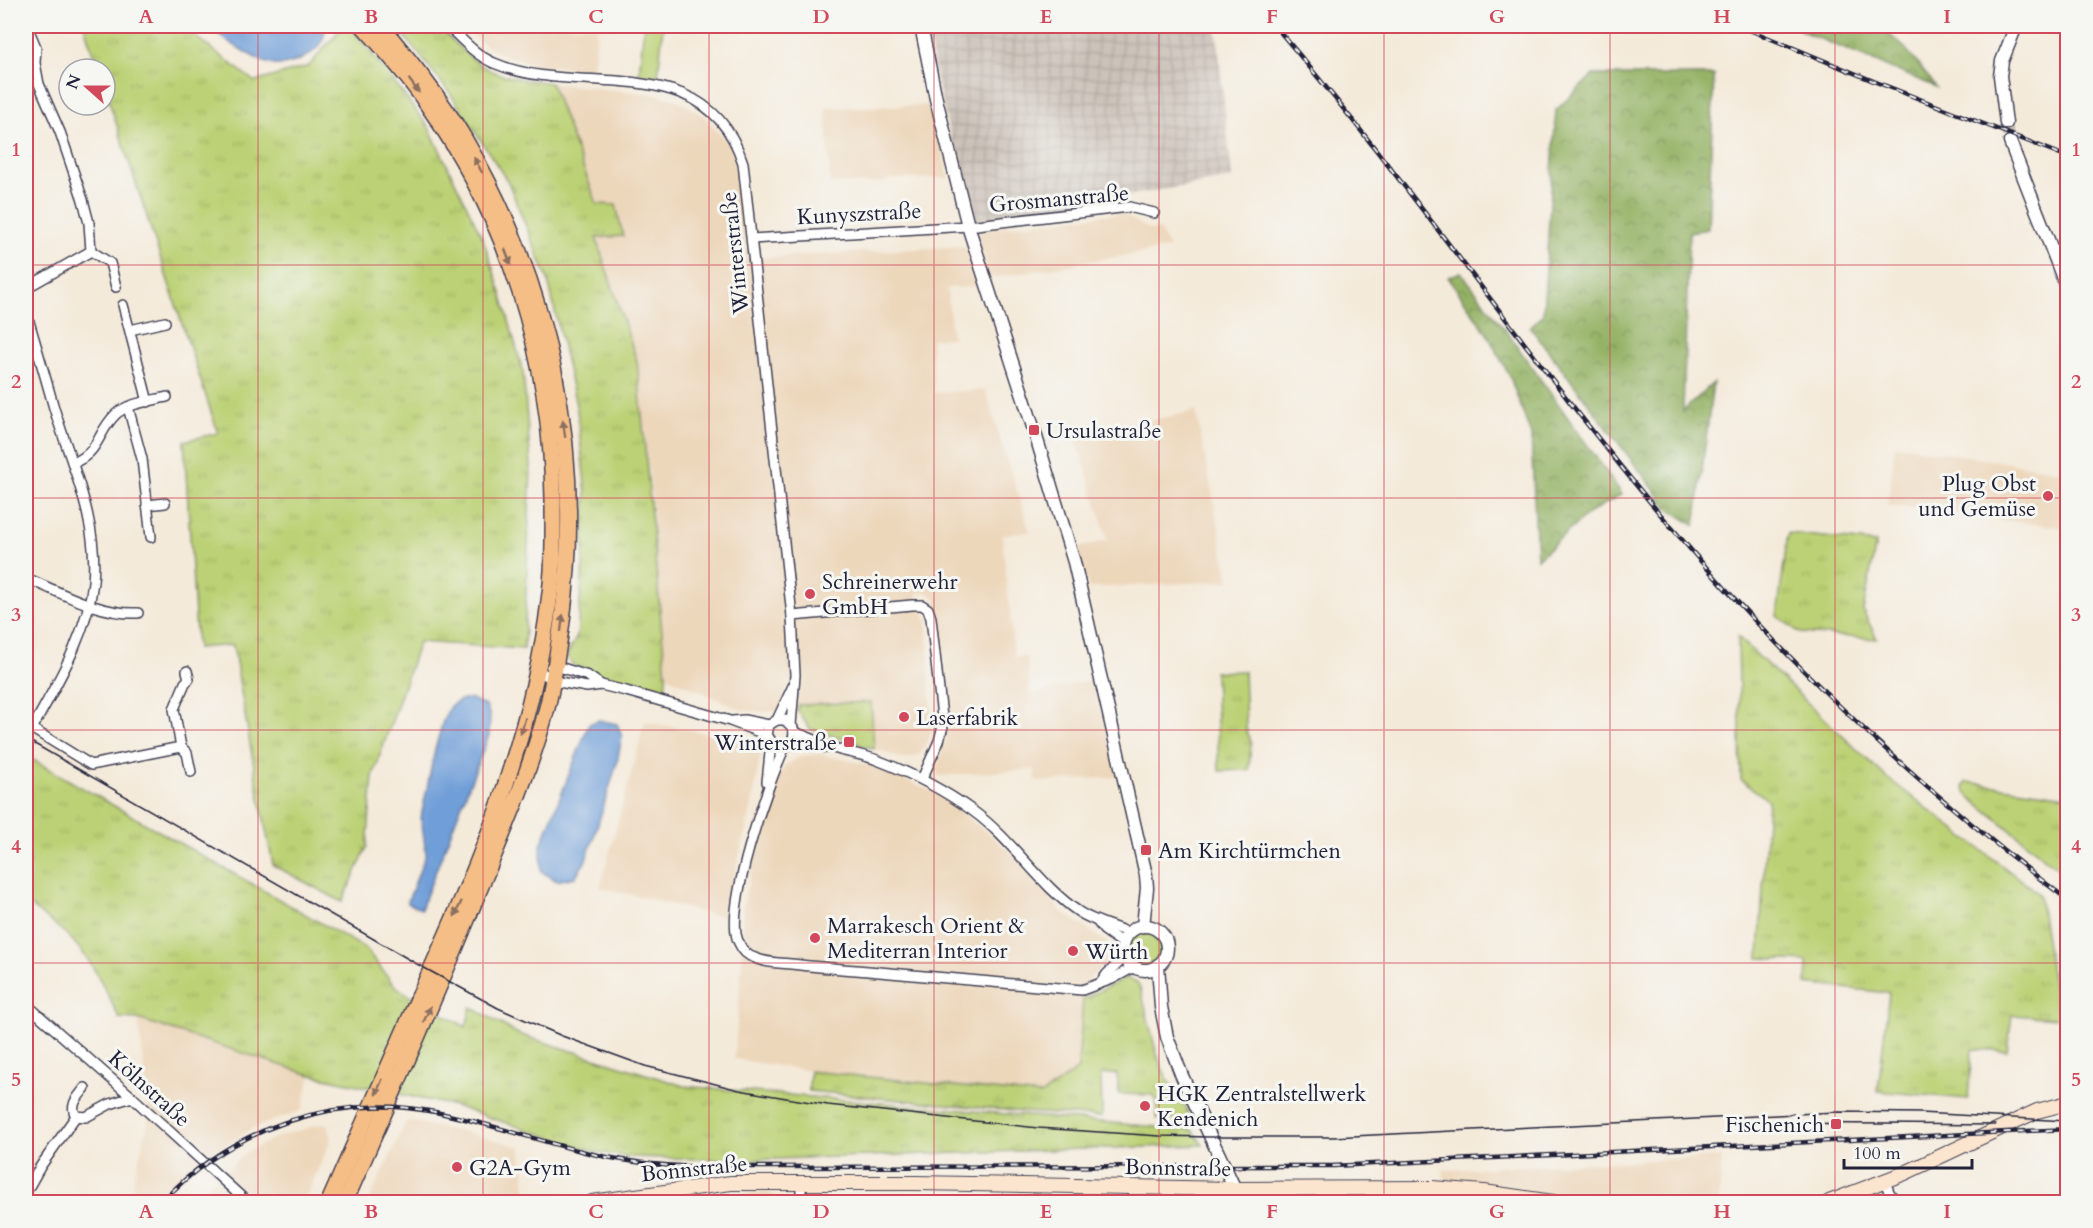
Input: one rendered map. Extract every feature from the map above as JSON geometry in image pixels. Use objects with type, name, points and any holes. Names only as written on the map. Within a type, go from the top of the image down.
[{"type":"main road","points":[[329,1203],[468,889],[507,781],[538,669],[550,598],[553,528],[552,473],[542,374],[531,326],[501,238],[481,194],[428,106],[396,63],[363,26]]},
{"type":"main road","points":[[345,1203],[501,839],[526,774],[555,673],[570,541],[568,476],[560,404],[545,331],[524,265],[512,234],[462,135],[426,81],[381,26]]},
{"type":"main road","points":[[1829,1203],[1885,1181],[2037,1111],[2067,1103]]},
{"type":"main road","name":"Bonnstraße","points":[[592,1203],[731,1183],[916,1183],[1234,1189],[1432,1188],[1484,1192],[1553,1203]]},
{"type":"street","points":[[27,26],[36,46],[35,63],[39,84],[74,168],[88,223],[91,251]]},
{"type":"street","name":"Winterstraße","points":[[448,26],[478,54],[510,69],[661,87],[682,94],[703,105],[726,126],[740,151],[752,239],[792,616],[795,664],[793,728],[788,745],[767,788]]},
{"type":"street","points":[[921,26],[936,99],[968,226],[1074,562],[1146,875],[1148,927]]},
{"type":"street","points":[[2006,123],[2000,76],[2002,61],[2016,26]]},
{"type":"street","points":[[26,69],[35,63]]},
{"type":"street","points":[[2010,142],[2067,291]]},
{"type":"street","name":"Grosmanstraße","points":[[968,226],[1129,207],[1154,213]]},
{"type":"street","name":"Kunyszstraße","points":[[752,239],[968,226]]},
{"type":"street","points":[[91,251],[110,263],[116,287]]},
{"type":"street","points":[[26,288],[91,251]]},
{"type":"street","points":[[123,305],[148,402]]},
{"type":"street","points":[[26,312],[73,463],[88,519],[93,552],[93,582],[84,623],[73,652],[29,727],[92,765],[181,747]]},
{"type":"street","points":[[130,330],[165,322]]},
{"type":"street","points":[[73,463],[90,453],[115,415],[128,407],[167,397]]},
{"type":"street","points":[[128,407],[142,459],[151,537]]},
{"type":"street","points":[[147,505],[165,503]]},
{"type":"street","points":[[26,578],[88,603],[124,614],[138,613]]},
{"type":"street","points":[[792,616],[912,605],[922,605],[928,609],[931,618],[943,726],[939,741],[922,778]]},
{"type":"street","points":[[538,669],[588,676],[601,685],[730,721],[744,720],[771,731],[777,747],[788,745],[835,748]]},
{"type":"street","points":[[538,669],[555,673],[587,687],[601,685]]},
{"type":"street","points":[[187,671],[189,679],[184,683],[174,709],[181,747],[187,753],[191,772]]},
{"type":"street","name":"Winterstraße","points":[[771,731],[794,684]]},
{"type":"street","points":[[1148,927],[1162,935],[1167,947],[1163,960],[1158,965],[1139,968],[1082,990],[817,967],[755,958],[746,953],[739,944],[735,934],[734,913],[767,788],[771,731],[785,720],[793,728],[835,748],[875,759],[922,778],[974,811],[1007,840],[1064,900],[1080,913],[1097,921],[1126,944],[1139,968],[1148,975],[1161,1007]]},
{"type":"street","points":[[1102,981],[1126,944],[1148,927]]},
{"type":"street","points":[[1158,965],[1161,1007],[1167,1037],[1182,1076],[1241,1203]]},
{"type":"street","name":"Kölnstraße","points":[[26,1004],[132,1097],[247,1203]]},
{"type":"street","points":[[76,1116],[73,1106],[85,1088]]},
{"type":"street","points":[[76,1116],[86,1117],[110,1104],[132,1097]]},
{"type":"street","points":[[26,1192],[40,1167],[76,1116]]},
{"type":"street","points":[[1885,1181],[1888,1192],[1896,1203]]},
{"type":"street","points":[[801,1184],[801,1203]]},
{"type":"street","points":[[1256,1203],[1268,1189]]},
{"type":"shaded area","points":[[462,26],[598,26],[593,69],[531,64],[506,56],[485,45]]},
{"type":"shaded area","points":[[927,26],[1216,26],[1232,178],[979,221],[970,216],[936,78]]},
{"type":"shaded area","points":[[551,83],[659,95],[678,101],[703,115],[727,142],[733,155],[747,259],[966,246],[979,286],[947,288],[952,338],[931,339],[934,393],[985,390],[1030,532],[1002,535],[1014,657],[1027,657],[1030,695],[1095,679],[1118,777],[1036,782],[1035,769],[939,776],[936,770],[946,738],[947,708],[936,599],[927,592],[916,593],[927,621],[932,728],[929,739],[920,754],[911,758],[900,758],[874,749],[870,702],[799,705],[797,710],[761,712],[742,710],[666,676],[650,478],[637,361],[596,237],[623,235],[616,205],[597,204]]},
{"type":"shaded area","points":[[931,105],[949,178],[888,179],[887,182],[830,184],[826,108]]},
{"type":"shaded area","points":[[1122,213],[1150,230],[1159,229],[1169,248],[990,278],[976,236],[982,229]]},
{"type":"shaded area","points":[[1196,411],[1229,581],[1089,588],[1077,548],[1108,540],[1075,436]]},
{"type":"shaded area","points":[[1895,445],[2067,472],[2067,528],[1888,505]]},
{"type":"shaded area","points":[[645,722],[749,741],[761,751],[752,805],[724,917],[600,887]]},
{"type":"shaded area","points":[[819,754],[875,766],[935,793],[1011,853],[1063,913],[1107,942],[1108,961],[1087,980],[1083,999],[1078,1069],[1041,1095],[810,1071],[734,1059],[742,963],[743,907],[766,807],[776,781],[785,766],[801,756]]},
{"type":"shaded area","points":[[138,1019],[311,1075],[302,1110],[252,1129],[209,1154],[174,1184],[159,1202],[128,1202],[148,1124],[146,1082]]},
{"type":"shaded area","points":[[407,1121],[468,1133],[521,1147],[528,1202],[368,1202]]},
{"type":"shaded area","points":[[327,1124],[332,1137],[304,1202],[188,1202],[246,1153],[274,1138]]},
{"type":"shaded area","points":[[1722,1157],[1719,1202],[1598,1202],[1492,1185],[1445,1182],[1443,1170]]},
{"type":"shaded area","points":[[765,1192],[792,1202],[650,1202],[721,1193]]},
{"type":"green space","points":[[84,26],[183,26],[255,82],[309,66],[343,26],[350,26],[428,126],[483,239],[503,299],[523,372],[531,466],[524,649],[419,642],[373,776],[367,847],[342,902],[273,865],[233,645],[197,648],[184,441],[218,433],[114,117],[117,117],[117,57],[94,57]]},
{"type":"green space","points":[[396,26],[438,26],[468,55],[487,69],[514,78],[551,83],[597,204],[616,205],[623,236],[596,238],[637,361],[666,676],[665,695],[584,670],[573,665],[566,656],[577,637],[586,495],[577,409],[548,280],[508,182],[450,93]]},
{"type":"green space","points":[[644,26],[663,26],[658,76],[639,74]]},
{"type":"green space","points":[[1797,26],[1879,26],[1905,48],[1936,87],[1801,31]]},
{"type":"green space","points":[[1593,75],[1714,75],[1708,229],[1689,232],[1683,411],[1713,383],[1695,526],[1668,508],[1530,327],[1543,315],[1556,110]]},
{"type":"green space","points":[[1461,272],[1512,339],[1622,494],[1589,513],[1537,559],[1531,435],[1510,377],[1486,332],[1448,277]]},
{"type":"green space","points":[[1788,533],[1876,543],[1863,611],[1877,639],[1800,633],[1777,616]]},
{"type":"green space","points":[[1738,637],[1886,777],[2039,894],[2058,1018],[2012,1015],[2007,1051],[1972,1049],[1968,1099],[1878,1091],[1889,993],[1806,984],[1807,961],[1759,958],[1768,800],[1741,780]]},
{"type":"green space","points":[[1244,671],[1246,728],[1251,742],[1249,770],[1219,771],[1215,672]]},
{"type":"green space","points":[[871,702],[874,749],[810,729],[797,710],[799,705]]},
{"type":"green space","points":[[26,756],[365,948],[394,985],[466,1027],[471,1007],[518,1034],[684,1086],[1192,1130],[1203,1145],[742,1160],[630,1157],[595,1152],[455,1106],[311,1075],[138,1019],[119,1018],[103,984],[75,943],[26,902]]},
{"type":"green space","points":[[1967,782],[2067,796],[2067,876],[1965,793],[1964,787]]},
{"type":"green space","points":[[1145,932],[1157,937],[1162,949],[1157,961],[1145,966],[1133,961],[1128,949],[1133,937]]},
{"type":"green space","points":[[1126,978],[1137,982],[1140,988],[1159,1059],[1169,1082],[1185,1104],[1187,1119],[1157,1119],[1154,1095],[1119,1094],[1117,1074],[1101,1074],[1102,1117],[1025,1112],[809,1091],[810,1071],[1041,1095],[1078,1069],[1083,999]]},
{"type":"water","points":[[208,26],[326,26],[323,39],[310,54],[289,63],[276,65],[251,55]]},
{"type":"water","points":[[472,699],[486,706],[490,716],[489,735],[421,909],[407,903],[426,854],[421,817],[435,749],[450,706],[460,700]]},
{"type":"water","points":[[599,720],[617,724],[622,736],[617,763],[585,862],[575,877],[557,881],[541,871],[541,845],[589,724]]},
{"type":"waterway","points":[[1140,1198],[1141,1202]]},
{"type":"tunnel","points":[[2006,123],[2010,142]]},
{"type":"tram line","points":[[26,739],[417,964],[498,1008],[562,1036],[645,1066],[739,1090],[828,1105],[1038,1128],[1160,1136],[1333,1137],[1837,1112],[1920,1113],[2068,1121]]},
{"type":"tram line","points":[[1764,1123],[1995,1125]]},
{"type":"railway","points":[[1275,26],[1375,148],[1616,460],[1711,573],[1806,674],[1856,722],[1959,814],[2068,900]]},
{"type":"railway","points":[[1740,26],[2068,157]]},
{"type":"railway","points":[[162,1202],[189,1176],[220,1154],[252,1136],[287,1122],[323,1112],[360,1107],[397,1107],[435,1112],[610,1158],[698,1167],[1333,1166],[2068,1129]]},
{"type":"place","name":"Ursulastraße","points":[[1034,430]]},
{"type":"place","name":"Plug Obst und Gemüse","points":[[2048,496]]},
{"type":"place","name":"Schreinerwehr GmbH","points":[[810,594]]},
{"type":"place","name":"Laserfabrik","points":[[904,717]]},
{"type":"place","name":"Winterstraße","points":[[849,742]]},
{"type":"place","name":"Am Kirchtürmchen","points":[[1146,850]]},
{"type":"place","name":"Marrakesch Orient & Mediterran Interior","points":[[815,938]]},
{"type":"place","name":"Würth","points":[[1073,951]]},
{"type":"place","name":"HGK Zentralstellwerk Kendenich","points":[[1145,1106]]},
{"type":"place","name":"Fischenich","points":[[1836,1124]]},
{"type":"place","name":"G2A-Gym","points":[[457,1167]]}]
